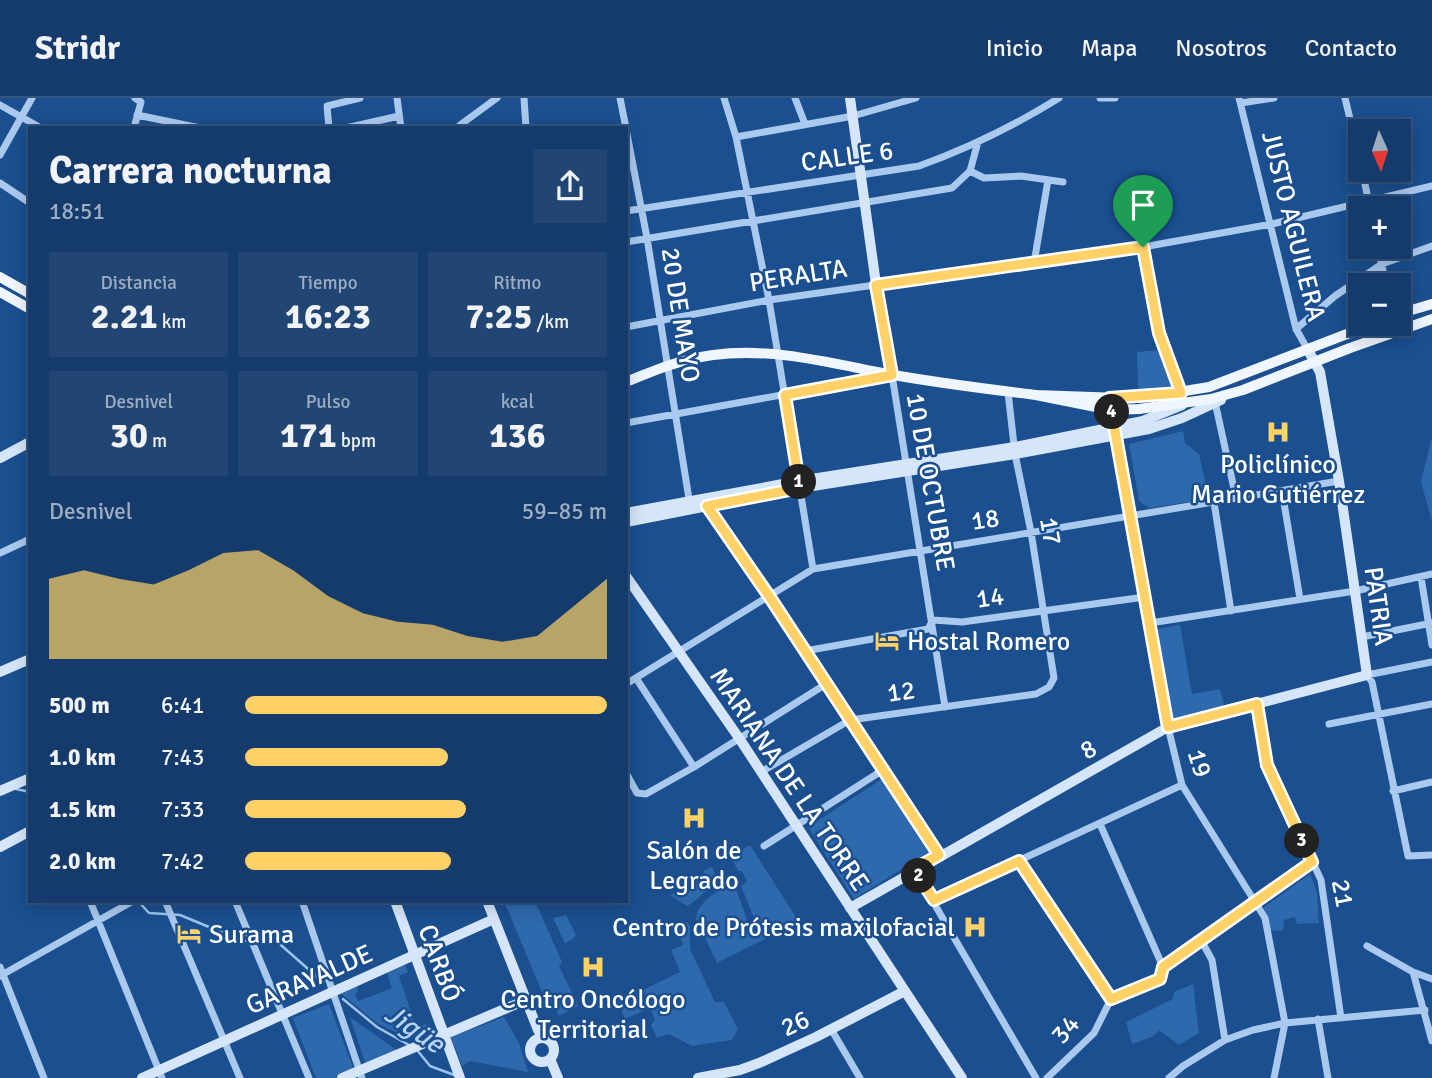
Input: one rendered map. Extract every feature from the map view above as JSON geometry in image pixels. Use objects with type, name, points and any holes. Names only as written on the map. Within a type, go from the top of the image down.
[{"type":"main road","points":[[0,277],[28,293]]},
{"type":"main road","points":[[0,292],[28,308]]},
{"type":"main road","points":[[1411,310],[1432,304]]},
{"type":"main road","points":[[628,381],[667,365],[712,355],[746,352],[779,354],[892,375],[1110,404],[1243,390],[1432,319]]},
{"type":"main road","points":[[1183,398],[1348,334]]},
{"type":"street","points":[[0,155],[32,98]]},
{"type":"street","points":[[328,126],[326,109],[330,103],[360,98]]},
{"type":"street","points":[[397,98],[401,126]]},
{"type":"street","points":[[460,125],[497,98]]},
{"type":"street","points":[[524,98],[526,126]]},
{"type":"street","name":"20 DE MAYO","points":[[620,98],[625,126]]},
{"type":"street","points":[[724,98],[736,137],[754,220],[779,354],[813,569]]},
{"type":"street","points":[[795,98],[805,124]]},
{"type":"street","name":"10 DE OCTUBRE","points":[[850,98],[876,285],[945,706]]},
{"type":"street","points":[[736,137],[853,116],[916,98]]},
{"type":"street","name":"CALLE 6","points":[[628,211],[919,166],[1022,121],[1059,98]]},
{"type":"street","points":[[1100,98],[1115,98]]},
{"type":"street","points":[[1240,101],[1274,98]]},
{"type":"street","points":[[1345,98],[1350,119]]},
{"type":"street","points":[[134,126],[138,100]]},
{"type":"street","name":"JUSTO AGUILERA","points":[[1240,101],[1296,329],[1315,362]]},
{"type":"street","points":[[0,105],[38,126]]},
{"type":"street","points":[[137,115],[190,126]]},
{"type":"street","points":[[355,126],[399,116]]},
{"type":"street","name":"20 DE MAYO","points":[[628,139],[677,414],[690,505]]},
{"type":"street","points":[[628,242],[952,188],[970,171],[978,142]]},
{"type":"street","points":[[970,171],[984,178],[1021,176],[1063,182]]},
{"type":"street","points":[[1034,263],[1048,180]]},
{"type":"street","points":[[0,183],[28,201]]},
{"type":"street","name":"PERALTA","points":[[1398,196],[1432,186]]},
{"type":"street","name":"PERALTA","points":[[628,327],[769,300],[1143,247],[1348,208]]},
{"type":"street","points":[[1296,329],[1335,296],[1382,264],[1432,246]]},
{"type":"street","points":[[1116,431],[1150,419],[1183,398],[1159,333],[1143,247]]},
{"type":"street","points":[[1381,259],[1384,273]]},
{"type":"street","name":"PATRIA","points":[[1315,362],[1320,372],[1339,481],[1367,675],[1372,682],[1408,856],[1432,855]]},
{"type":"street","points":[[628,423],[892,375]]},
{"type":"street","points":[[628,513],[690,505],[1116,431],[1149,429],[1182,418],[1243,390]]},
{"type":"street","name":"17","points":[[1008,392],[1015,450],[1054,678]]},
{"type":"street","points":[[1215,402],[1236,498]]},
{"type":"street","name":"19","points":[[1110,404],[1168,727],[1182,785],[1265,918],[1285,1023],[1274,1078]]},
{"type":"street","points":[[0,458],[28,443]]},
{"type":"street","name":"18","points":[[628,683],[813,569],[1339,481]]},
{"type":"street","points":[[1282,491],[1300,599]]},
{"type":"street","points":[[706,502],[939,855]]},
{"type":"street","points":[[1214,502],[1231,611]]},
{"type":"street","points":[[628,521],[690,505]]},
{"type":"street","points":[[0,553],[28,540]]},
{"type":"street","points":[[1150,624],[1355,591],[1432,574]]},
{"type":"street","points":[[1421,577],[1432,645]]},
{"type":"street","name":"MARIANA DE LA TORRE","points":[[628,579],[761,772],[962,1078]]},
{"type":"street","name":"14","points":[[805,651],[928,629],[933,620],[962,622],[1145,597]]},
{"type":"street","points":[[1362,637],[1430,623]]},
{"type":"street","points":[[1351,679],[1362,664],[1364,649]]},
{"type":"street","points":[[0,672],[28,660]]},
{"type":"street","points":[[1367,675],[1432,662]]},
{"type":"street","name":"8","points":[[850,908],[914,869],[1168,727],[1367,675]]},
{"type":"street","points":[[636,678],[694,767]]},
{"type":"street","name":"12","points":[[761,772],[850,720],[1035,694],[1049,687],[1054,678]]},
{"type":"street","points":[[628,777],[637,793],[646,794],[826,684]]},
{"type":"street","name":"21","points":[[1257,704],[1267,765],[1321,880],[1341,1018]]},
{"type":"street","points":[[1329,724],[1432,704]]},
{"type":"street","points":[[764,846],[883,770]]},
{"type":"street","points":[[0,791],[28,779]]},
{"type":"street","points":[[1394,791],[1432,782]]},
{"type":"street","points":[[934,900],[1182,785]]},
{"type":"street","points":[[1100,824],[1163,967]]},
{"type":"street","points":[[0,847],[28,832]]},
{"type":"street","points":[[1019,861],[1111,999]]},
{"type":"street","name":"34","points":[[1047,1078],[1094,1032],[1111,999],[1160,979],[1163,967],[1312,862]]},
{"type":"street","points":[[914,869],[1036,1078]]},
{"type":"street","points":[[91,903],[161,1074]]},
{"type":"street","points":[[44,1078],[1,973],[130,903]]},
{"type":"street","points":[[236,903],[309,1078]]},
{"type":"street","points":[[303,903],[361,1074]]},
{"type":"street","name":"CARBÓ","points":[[397,903],[460,1078]]},
{"type":"street","points":[[488,903],[539,1036],[551,1042],[554,1048],[550,1059],[558,1078]]},
{"type":"street","points":[[167,905],[240,1078]]},
{"type":"street","name":"GARAYALDE","points":[[142,1078],[161,1074],[282,1013],[494,919]]},
{"type":"street","points":[[1201,940],[1212,960],[1225,1040]]},
{"type":"street","points":[[1367,946],[1413,972],[1432,979]]},
{"type":"street","points":[[1413,972],[1432,1041]]},
{"type":"street","name":"26","points":[[698,1078],[740,1070],[831,1029],[905,991]]},
{"type":"street","points":[[341,1078],[361,1074],[402,1052],[526,1000]]},
{"type":"street","points":[[1169,1078],[1225,1040],[1253,1030],[1318,1019],[1425,1010]]},
{"type":"street","points":[[1318,1019],[1328,1078]]},
{"type":"street","points":[[831,1029],[860,1078]]},
{"type":"street","points":[[539,1036],[530,1052],[535,1059],[542,1062],[550,1059]]},
{"type":"shaded area","points":[[1160,350],[1174,387],[1138,391],[1137,352]]},
{"type":"shaded area","points":[[1183,431],[1185,443],[1199,454],[1208,494],[1203,500],[1149,508],[1139,501],[1129,444]]},
{"type":"shaded area","points":[[1432,437],[1432,521],[1421,482]]},
{"type":"shaded area","points":[[1180,625],[1192,694],[1220,689],[1225,709],[1172,721],[1156,629]]},
{"type":"shaded area","points":[[882,779],[929,852],[854,899],[808,827]]},
{"type":"shaded area","points":[[750,845],[799,922],[717,963],[696,919],[697,913],[708,898],[730,883],[734,884],[752,933],[759,930],[741,886],[747,882],[731,856]]},
{"type":"shaded area","points":[[712,867],[718,881],[691,904],[687,906],[670,895],[706,879],[703,871]]},
{"type":"shaded area","points":[[1310,874],[1317,892],[1319,923],[1297,924],[1295,917],[1284,920],[1283,930],[1270,931],[1264,907]]},
{"type":"shaded area","points":[[505,903],[536,903],[562,962],[559,966],[578,1006],[559,1016],[550,998],[544,997]]},
{"type":"shaded area","points":[[566,915],[576,935],[565,943],[553,918]]},
{"type":"shaded area","points":[[681,921],[690,926],[690,949],[715,1002],[724,1002],[738,1029],[732,1040],[692,1046],[669,1034],[657,1038],[651,1025],[655,1020],[650,1008],[625,1019],[618,1002],[680,972],[671,950],[683,945],[676,928]]},
{"type":"shaded area","points":[[405,965],[408,972],[399,976],[416,1027],[426,1024],[428,1027],[403,1036],[377,1023],[338,991],[357,982],[358,992],[355,994],[358,1001],[392,988],[387,973]]},
{"type":"shaded area","points":[[1193,984],[1199,1033],[1179,1045],[1159,1030],[1152,1037],[1132,1044],[1126,1022],[1173,999],[1174,992]]},
{"type":"shaded area","points":[[329,1004],[354,1070],[335,1078],[316,1078],[293,1018]]},
{"type":"shaded area","points":[[350,1017],[398,1051],[366,1065]]},
{"type":"shaded area","points":[[504,1017],[519,1043],[528,1072],[470,1061],[462,1066],[451,1037]]},
{"type":"waterway","name":"Jigüe","points":[[16,789],[28,792]]},
{"type":"waterway","name":"Jigüe","points":[[140,903],[149,913],[180,915],[243,941],[274,939],[323,982]]},
{"type":"waterway","name":"Jigüe","points":[[343,999],[377,1027],[409,1045]]},
{"type":"waterway","name":"Jigüe","points":[[417,1050],[430,1066],[457,1076]]},
{"type":"place","name":"Policlínico Mario Gutiérrez","points":[[1278,432]]},
{"type":"place","name":"Hostal Romero","points":[[887,641]]},
{"type":"place","name":"Salón de Legrado","points":[[694,818]]},
{"type":"place","name":"Centro de Prótesis maxilofacial","points":[[975,927]]},
{"type":"place","name":"Surama","points":[[189,934]]},
{"type":"place","name":"Centro Oncólogo Territorial","points":[[593,967]]},
{"type":"route","points":[[1143,247],[1159,333],[1181,393],[1109,398],[1168,727],[1257,704],[1267,765],[1312,862],[1163,967],[1160,979],[1111,999],[1019,861],[934,900],[914,869],[939,855],[707,506],[800,488],[785,395],[892,375],[876,285],[1143,247]]}]
